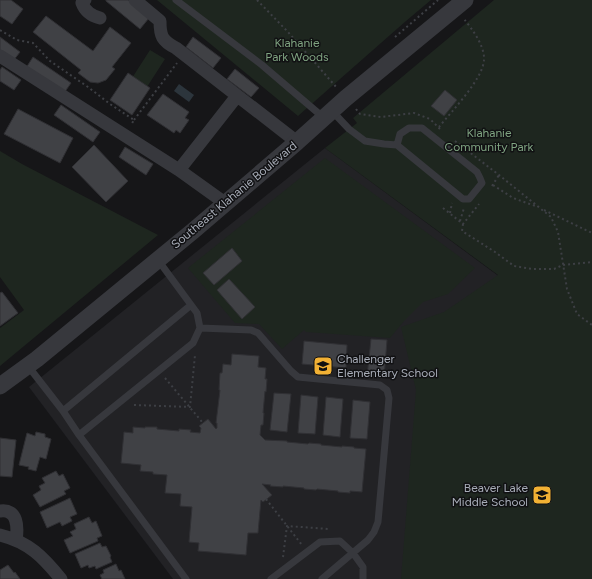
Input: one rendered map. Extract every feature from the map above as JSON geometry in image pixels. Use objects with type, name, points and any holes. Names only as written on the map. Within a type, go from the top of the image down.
[{"type":"street","points":[[85,0],[82,3],[84,7],[93,16],[100,18]]},
{"type":"street","points":[[135,0],[160,21],[160,30],[164,40],[297,142]]},
{"type":"street","name":"Southeast Klahanie Boulevard","points":[[0,386],[158,260],[328,114],[461,4]]},
{"type":"street","points":[[0,56],[179,170],[225,203]]},
{"type":"street","points":[[179,170],[237,96]]},
{"type":"street","points":[[0,511],[4,510],[14,516],[17,528],[16,540]]},
{"type":"street","points":[[0,535],[16,540],[35,551],[61,579]]},
{"type":"lane","points":[[176,0],[365,141],[397,145],[463,199],[469,198],[482,182],[477,172],[422,128],[409,128],[400,134],[397,145]]},
{"type":"lane","points":[[79,435],[193,343],[200,328],[197,313],[158,260]]},
{"type":"lane","points":[[63,411],[191,305]]},
{"type":"lane","points":[[200,328],[251,330],[258,333],[298,377],[380,385],[387,390],[389,398],[378,522],[374,532],[368,540],[322,579]]},
{"type":"lane","points":[[28,365],[186,579]]},
{"type":"lane","points":[[271,579],[320,542],[340,541],[353,553],[363,567],[363,579]]},
{"type":"path","points":[[439,127],[476,82],[482,70],[484,59],[481,44],[461,4]]},
{"type":"path","points":[[0,30],[17,40],[34,43],[50,61],[134,120]]},
{"type":"path","points":[[124,135],[184,54]]},
{"type":"path","points":[[493,185],[513,198],[540,208],[592,233]]},
{"type":"path","points":[[450,213],[453,198]]},
{"type":"path","points":[[460,221],[465,207]]},
{"type":"path","points":[[463,224],[462,231],[514,266],[532,269],[554,269],[563,265],[592,262]]},
{"type":"path","points":[[190,407],[195,353]]},
{"type":"path","points":[[165,378],[203,422]]},
{"type":"path","points":[[134,404],[190,407]]},
{"type":"path","points":[[266,499],[302,545]]},
{"type":"path","points":[[288,526],[329,530]]},
{"type":"path","points":[[282,560],[288,526]]},
{"type":"shaded area","points":[[179,84],[194,95],[189,102],[174,91]]},
{"type":"shaded area","name":"Challenger Elementary School","points":[[325,148],[592,345],[592,579],[173,579],[29,387]]},
{"type":"green space","name":"Klahanie Park Woods","points":[[157,0],[431,0],[298,116]]},
{"type":"green space","name":"Klahanie Community Park","points":[[494,0],[592,0],[592,579],[401,579],[416,390],[401,327],[444,312],[498,275],[325,148],[357,123],[353,118]]},
{"type":"green space","points":[[150,50],[165,59],[147,87],[132,78]]},
{"type":"green space","points":[[0,151],[158,235],[0,366],[0,328],[24,310],[0,277]]},
{"type":"green space","points":[[325,158],[475,268],[448,294],[423,302],[390,338],[306,332],[304,330],[282,349],[259,324],[235,323],[188,268]]},
{"type":"building","points":[[0,0],[11,0],[23,9],[12,24],[0,16]]},
{"type":"building","points":[[106,0],[128,0],[149,18],[140,29]]},
{"type":"building","points":[[46,16],[93,51],[110,27],[131,43],[112,67],[115,69],[106,80],[98,83],[90,82],[78,73],[81,70],[33,32]]},
{"type":"building","points":[[0,37],[20,52],[13,61],[0,52]]},
{"type":"building","points":[[193,37],[221,58],[213,68],[186,47]]},
{"type":"building","points":[[33,57],[71,83],[64,93],[26,68]]},
{"type":"building","points":[[2,67],[21,80],[14,90],[0,81],[0,70]]},
{"type":"building","points":[[235,69],[259,88],[251,97],[227,79]]},
{"type":"building","points":[[128,73],[150,88],[132,115],[110,100]]},
{"type":"building","points":[[445,90],[457,100],[444,116],[431,106]]},
{"type":"building","points":[[163,94],[189,112],[185,118],[189,120],[180,133],[176,130],[174,133],[147,115]]},
{"type":"building","points":[[61,105],[100,132],[93,142],[54,115]]},
{"type":"building","points":[[18,109],[73,138],[60,163],[4,134]]},
{"type":"building","points":[[94,145],[128,181],[106,202],[72,167]]},
{"type":"building","points":[[125,147],[153,164],[146,175],[119,157]]},
{"type":"building","points":[[232,248],[242,261],[214,285],[203,273]]},
{"type":"building","points":[[229,279],[255,307],[242,319],[217,290]]},
{"type":"building","points":[[2,292],[18,313],[0,326],[0,293]]},
{"type":"building","points":[[371,339],[387,340],[384,378],[367,377]]},
{"type":"building","points":[[304,341],[347,345],[346,368],[302,364]]},
{"type":"building","points":[[232,354],[259,356],[258,367],[266,368],[266,392],[265,391],[263,425],[261,425],[260,435],[265,440],[366,449],[362,492],[350,491],[350,493],[262,484],[272,495],[263,502],[261,500],[258,533],[248,533],[246,555],[198,551],[199,543],[189,542],[192,507],[180,506],[181,494],[165,493],[167,475],[140,471],[141,465],[121,463],[124,432],[133,433],[133,427],[157,427],[157,429],[179,431],[179,429],[191,430],[190,432],[200,433],[201,428],[199,426],[208,419],[216,429],[220,390],[220,373],[222,373],[223,364],[231,365]]},
{"type":"building","points":[[274,393],[291,394],[287,432],[270,430]]},
{"type":"building","points":[[301,395],[318,397],[315,434],[298,433]]},
{"type":"building","points":[[326,397],[343,399],[340,437],[323,435]]},
{"type":"building","points":[[353,400],[370,402],[367,439],[350,438]]},
{"type":"building","points":[[36,432],[45,434],[45,437],[51,439],[46,459],[40,457],[36,471],[28,469],[29,467],[19,465],[27,433],[35,436]]},
{"type":"building","points":[[0,438],[16,440],[12,477],[0,476]]},
{"type":"building","points":[[56,471],[59,476],[63,474],[70,488],[64,491],[66,494],[40,507],[33,495],[41,490],[39,486],[45,483],[42,478]]},
{"type":"building","points":[[70,498],[77,514],[70,517],[72,521],[62,526],[60,522],[47,528],[40,512]]},
{"type":"building","points":[[89,517],[92,523],[96,521],[102,536],[97,538],[98,541],[70,553],[64,540],[73,536],[70,532],[76,529],[74,524]]},
{"type":"building","points":[[100,543],[102,547],[106,546],[112,562],[96,569],[95,566],[89,568],[88,565],[81,568],[75,554]]},
{"type":"building","points":[[116,564],[119,571],[121,570],[125,579],[102,579],[100,575],[104,573],[103,570]]},
{"type":"building","points":[[8,565],[20,579],[0,579],[0,570]]},
{"type":"place","name":"Challenger Elementary School","points":[[323,366]]},
{"type":"place","name":"Beaver Lake Middle School","points":[[542,495]]}]
